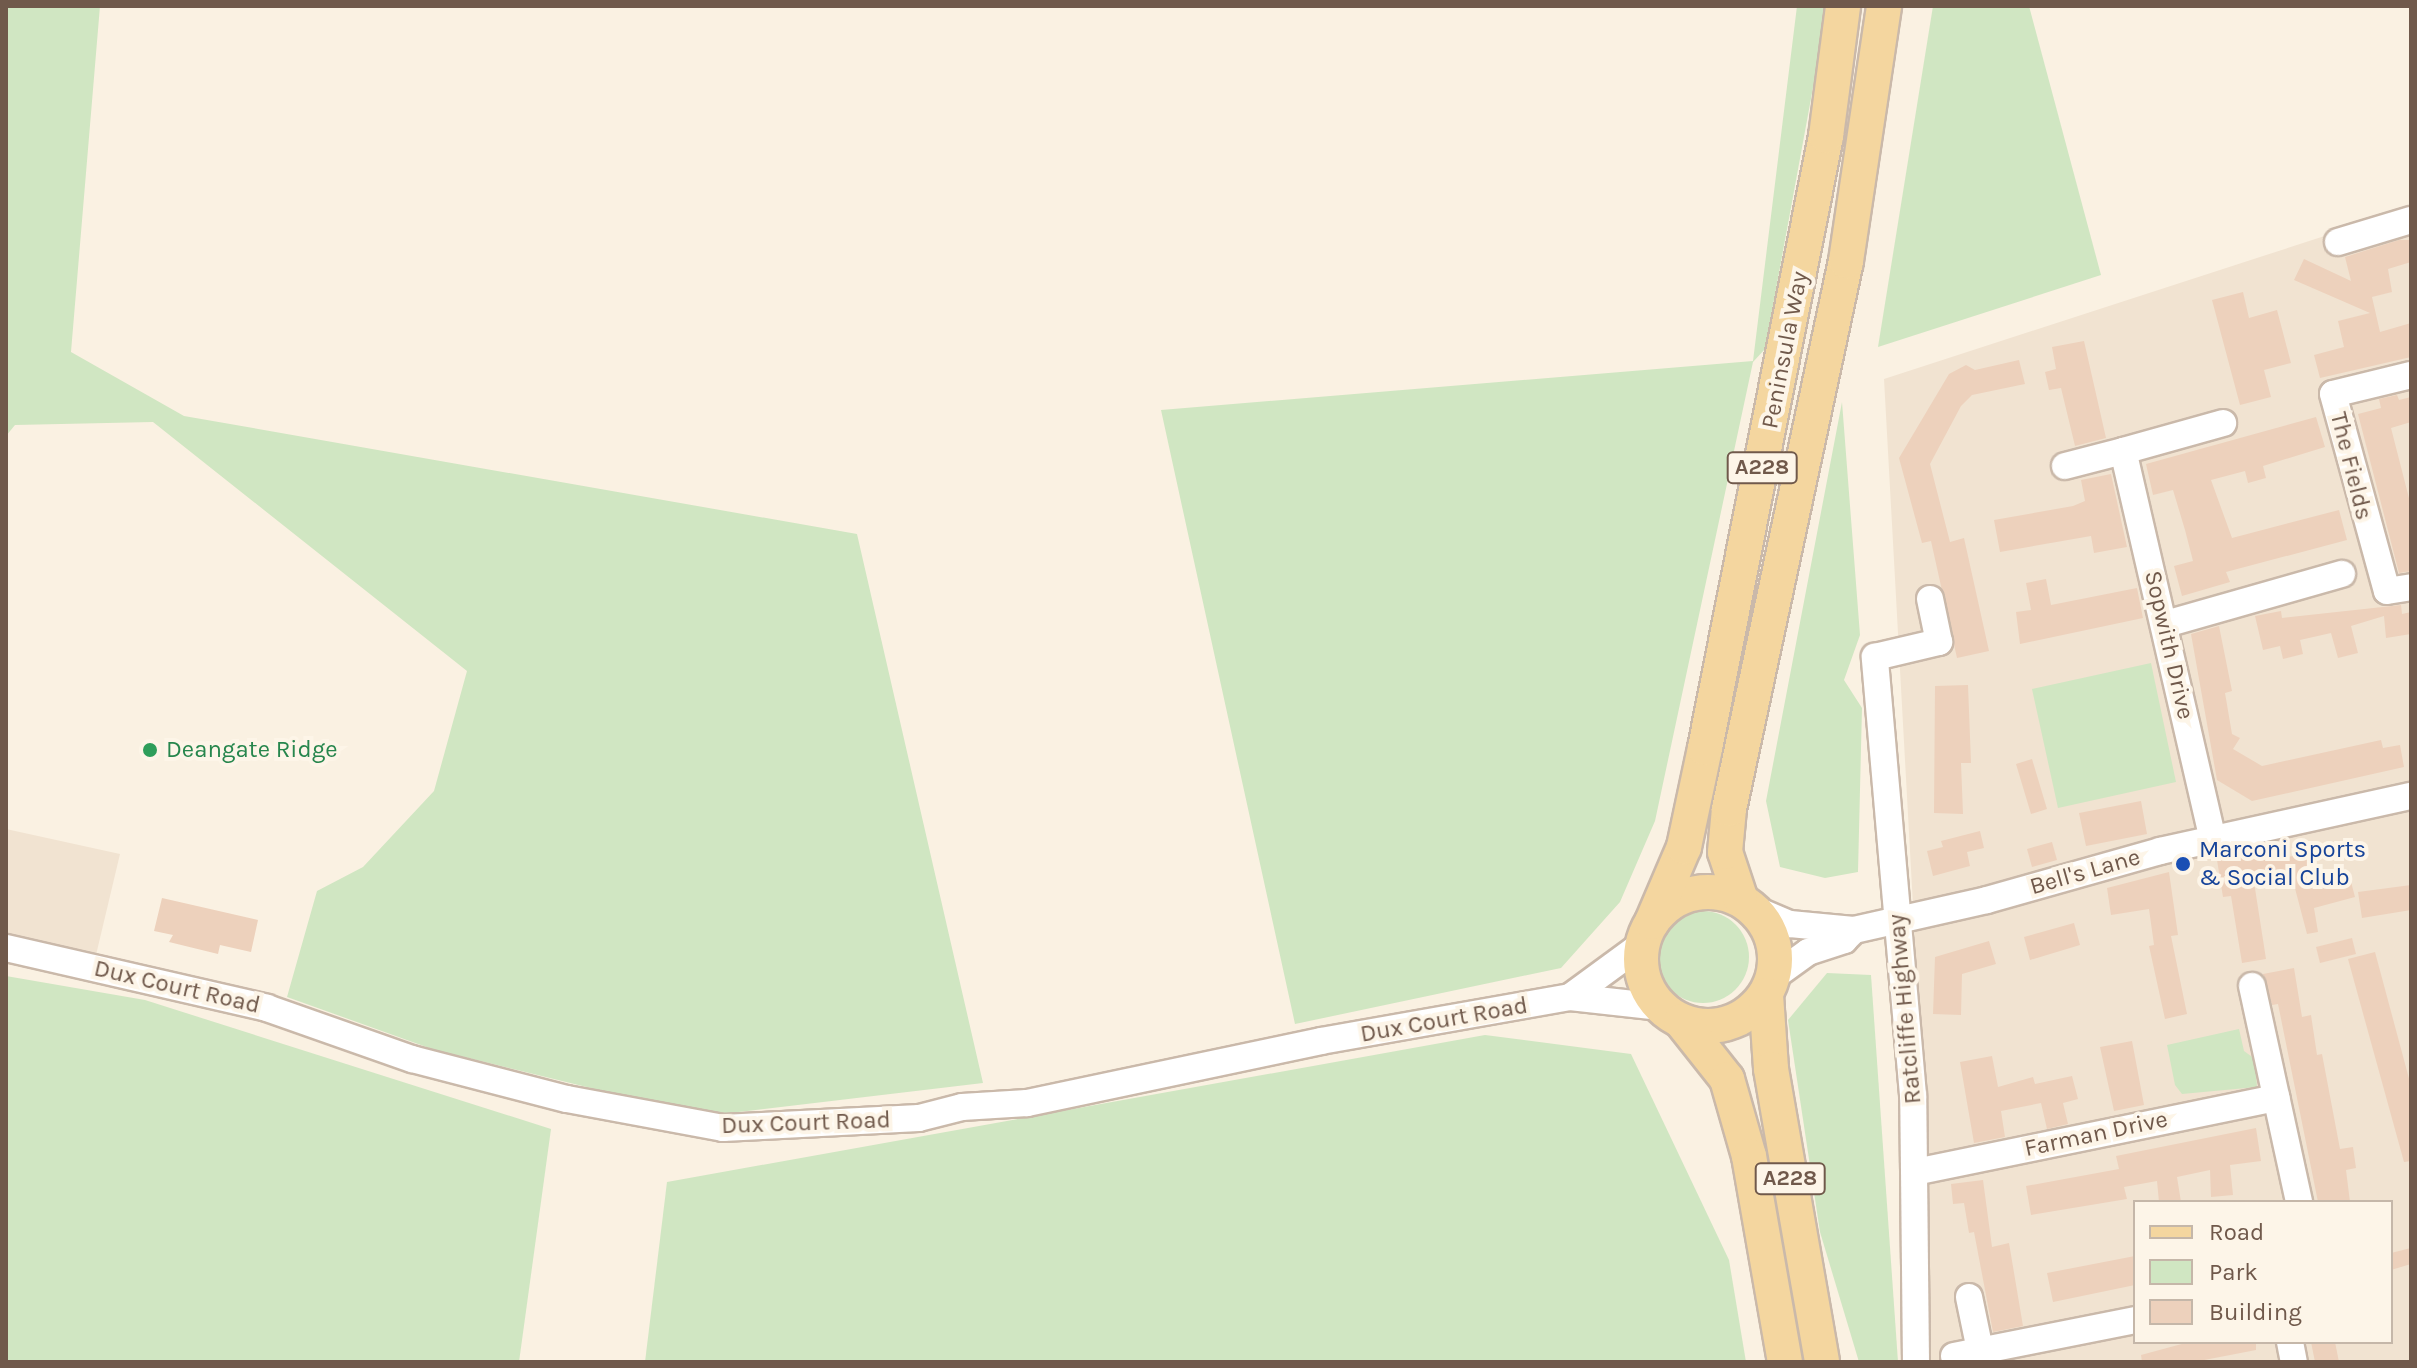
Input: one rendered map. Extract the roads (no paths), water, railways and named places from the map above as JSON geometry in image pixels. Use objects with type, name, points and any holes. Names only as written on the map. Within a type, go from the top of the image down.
[{"type":"main road","name":"Peninsula Way","points":[[1646,933],[1684,847],[1826,136],[1843,6]]},
{"type":"main road","name":"Peninsula Way","points":[[1747,903],[1725,852],[1729,809],[1846,261],[1884,6]]},
{"type":"main road","points":[[1697,892],[1747,903],[1774,945],[1769,986],[1739,1019],[1719,1025],[1670,1014],[1645,984],[1646,933],[1677,898],[1697,892]]},
{"type":"main road","name":"A228","points":[[1769,986],[1771,1069],[1822,1362]]},
{"type":"main road","name":"A228","points":[[1670,1014],[1727,1079],[1749,1156],[1785,1362]]},
{"type":"street","points":[[2338,242],[2411,220]]},
{"type":"street","name":"The Fields","points":[[2411,375],[2333,394],[2387,591],[2411,587]]},
{"type":"street","points":[[2065,466],[2223,423]]},
{"type":"street","name":"Sopwith Drive","points":[[2123,451],[2166,624],[2213,840]]},
{"type":"street","points":[[2166,624],[2342,574]]},
{"type":"street","name":"Ratcliffe Highway","points":[[1916,1362],[1915,1172],[1908,1022],[1875,657],[1939,642],[1930,599]]},
{"type":"street","name":"Bell's Lane","points":[[1747,903],[1790,924],[1854,930],[1897,922],[2213,840],[2411,796]]},
{"type":"street","name":"Bell's Lane","points":[[1769,986],[1808,952],[1844,940],[1854,930]]},
{"type":"street","name":"Dux Court Road","points":[[1570,997],[1646,933]]},
{"type":"street","name":"Dux Court Road","points":[[6,948],[267,1008],[412,1059],[567,1099],[723,1128],[904,1119],[962,1107],[1027,1103],[1321,1041],[1570,997],[1670,1014]]},
{"type":"street","points":[[2252,986],[2299,1200]]},
{"type":"street","name":"Farman Drive","points":[[1915,1172],[2277,1098]]},
{"type":"street","points":[[1969,1297],[1980,1350]]},
{"type":"street","points":[[1954,1356],[2133,1320]]},
{"type":"place","name":"Deangate Ridge","points":[[150,750]]},
{"type":"place","name":"Marconi Sports & Social Club","points":[[2183,864]]}]
